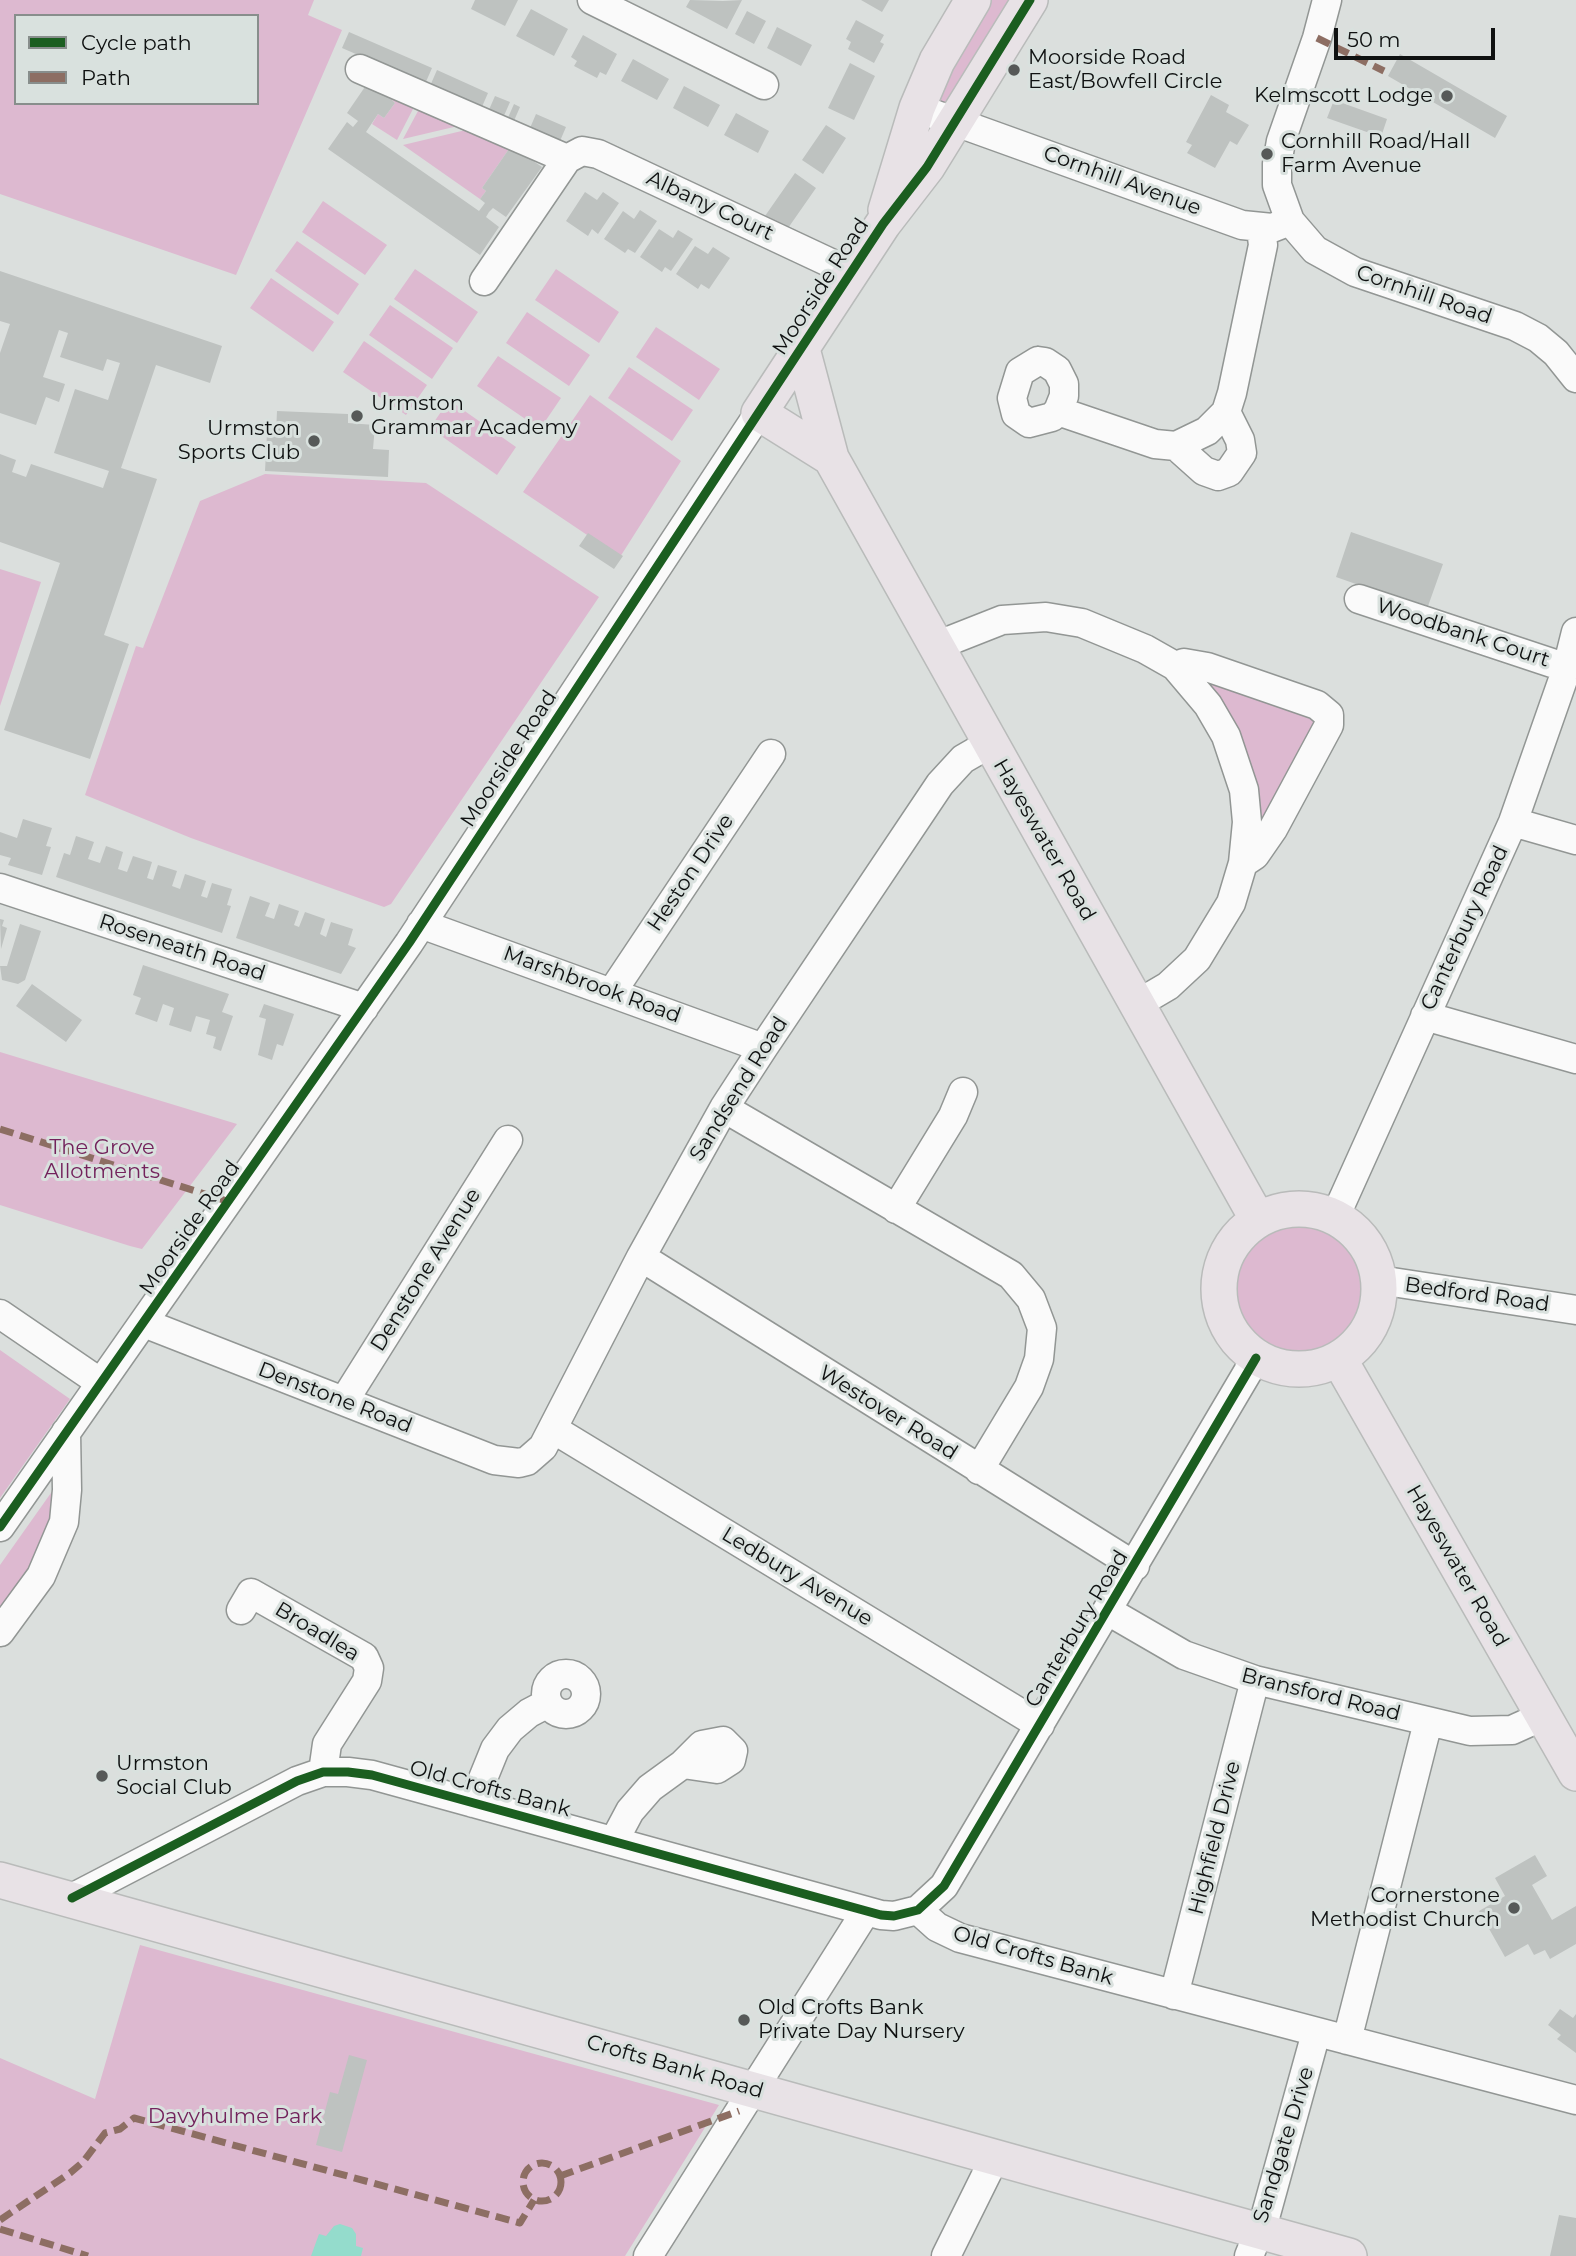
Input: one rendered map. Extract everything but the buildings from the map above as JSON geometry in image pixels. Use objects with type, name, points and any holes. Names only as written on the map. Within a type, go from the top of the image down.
[{"type":"main road","name":"Moorside Road","points":[[883,224],[917,108],[937,61],[973,0]]},
{"type":"main road","name":"Moorside Road","points":[[759,413],[883,224],[927,167],[1030,0]]},
{"type":"main road","name":"Hayeswater Road","points":[[802,349],[831,458],[989,744],[1139,1003],[1258,1220]]},
{"type":"main road","name":"Hayeswater Road","points":[[759,413],[831,458]]},
{"type":"main road","points":[[1308,1209],[1335,1217],[1356,1233],[1372,1255],[1379,1280],[1379,1300],[1374,1319],[1364,1336],[1339,1359],[1321,1367],[1300,1370],[1280,1368],[1256,1358],[1237,1341],[1225,1321],[1219,1299],[1219,1276],[1226,1254],[1240,1235],[1258,1220],[1280,1211],[1308,1209]]},
{"type":"main road","name":"Hayeswater Road","points":[[1339,1359],[1543,1716],[1573,1760]]},
{"type":"main road","name":"Crofts Bank Road","points":[[0,1880],[995,2157],[1254,2243],[1349,2256]]},
{"type":"street","points":[[592,0],[764,85]]},
{"type":"street","name":"Cornhill Road","points":[[1327,0],[1317,38],[1281,141],[1277,164],[1278,185],[1290,221],[1315,250],[1355,272],[1515,326],[1566,348],[1576,378]]},
{"type":"street","points":[[360,69],[567,159],[484,281]]},
{"type":"street","name":"Cornhill Avenue","points":[[917,108],[1252,227]]},
{"type":"street","name":"Albany Court","points":[[567,159],[582,151],[598,153],[852,273]]},
{"type":"street","points":[[1058,411],[1155,443],[1176,446],[1207,432],[1226,412],[1263,245],[1252,227],[1290,221]]},
{"type":"street","points":[[1176,446],[1204,471],[1218,476],[1228,472],[1242,453],[1240,440],[1226,412]]},
{"type":"street","name":"Moorside Road","points":[[0,1527],[364,1008],[759,413]]},
{"type":"street","name":"Woodbank Court","points":[[1359,599],[1567,668]]},
{"type":"street","points":[[936,646],[1002,620],[1046,617],[1100,629],[1175,666],[1208,705],[1226,736],[1239,767],[1247,822],[1243,863],[1231,903],[1197,959],[1168,986],[1139,1003]]},
{"type":"street","name":"Canterbury Road","points":[[1335,1217],[1513,822],[1567,668],[1576,632]]},
{"type":"street","points":[[1175,666],[1184,663],[1207,667],[1317,705],[1329,715],[1329,725],[1273,829],[1255,855],[1243,863]]},
{"type":"street","name":"Sandsend Road","points":[[527,1461],[543,1447],[642,1257],[724,1108],[940,784],[963,759],[989,744]]},
{"type":"street","name":"Heston Drive","points":[[612,992],[771,754]]},
{"type":"street","points":[[1513,822],[1576,840]]},
{"type":"street","name":"Roseneath Road","points":[[0,888],[364,1008]]},
{"type":"street","name":"Marshbrook Road","points":[[421,924],[763,1048]]},
{"type":"street","points":[[1425,1016],[1576,1059]]},
{"type":"street","points":[[896,1209],[953,1116],[963,1092]]},
{"type":"street","points":[[724,1108],[1011,1275],[1031,1299],[1042,1328],[1039,1359],[1029,1387],[979,1470]]},
{"type":"street","name":"Denstone Avenue","points":[[344,1401],[508,1140]]},
{"type":"street","name":"Westover Road","points":[[642,1257],[1135,1566]]},
{"type":"street","name":"Bedford Road","points":[[1379,1280],[1576,1310]]},
{"type":"street","points":[[0,1314],[101,1383]]},
{"type":"street","name":"Denstone Road","points":[[144,1323],[494,1460],[519,1464],[527,1461]]},
{"type":"street","name":"Canterbury Road","points":[[918,1910],[944,1886],[1256,1358]]},
{"type":"street","name":"Ledbury Avenue","points":[[553,1429],[1040,1725]]},
{"type":"street","points":[[0,1632],[41,1576],[61,1531],[67,1490],[66,1432]]},
{"type":"street","name":"Broadlea","points":[[241,1610],[251,1593],[364,1657],[369,1668],[367,1681],[327,1744],[323,1772]]},
{"type":"street","name":"Bransford Road","points":[[1108,1611],[1184,1655],[1255,1680],[1428,1722],[1495,1733],[1512,1730],[1543,1716]]},
{"type":"street","name":"Highfield Drive","points":[[1174,1995],[1255,1680]]},
{"type":"street","points":[[472,1803],[495,1749],[510,1729],[548,1703]]},
{"type":"street","points":[[1347,2040],[1428,1722]]},
{"type":"street","points":[[614,1841],[630,1811],[650,1788],[683,1764]]},
{"type":"street","name":"Old Crofts Bank","points":[[72,1898],[297,1781],[323,1772],[372,1775],[866,1911],[894,1916],[918,1910],[937,1927],[960,1938],[1576,2101]]},
{"type":"street","points":[[648,2256],[866,1911]]},
{"type":"street","name":"Sandgate Drive","points":[[1254,2243],[1266,2214],[1317,2033]]},
{"type":"street","points":[[946,2256],[995,2157]]},
{"type":"green space","points":[[0,0],[314,0],[308,15],[342,30],[236,275],[0,194]]},
{"type":"green space","points":[[986,0],[1017,0],[952,106],[936,100]]},
{"type":"green space","points":[[395,95],[411,104],[413,109],[397,140],[372,124],[378,114],[384,118],[395,103],[392,100]]},
{"type":"green space","points":[[424,109],[458,126],[403,139],[418,111]]},
{"type":"green space","points":[[470,129],[511,146],[482,188],[486,191],[480,199],[403,145]]},
{"type":"green space","points":[[323,201],[387,245],[365,275],[302,232]]},
{"type":"green space","points":[[297,241],[359,284],[338,315],[275,271]]},
{"type":"green space","points":[[415,269],[478,312],[457,343],[394,299]]},
{"type":"green space","points":[[556,269],[619,312],[599,343],[535,300]]},
{"type":"green space","points":[[271,278],[334,322],[313,352],[250,308]]},
{"type":"green space","points":[[390,305],[453,348],[432,379],[369,335]]},
{"type":"green space","points":[[527,312],[590,355],[569,386],[506,343]]},
{"type":"green space","points":[[656,327],[720,369],[699,400],[636,357]]},
{"type":"green space","points":[[364,341],[427,385],[406,415],[343,372]]},
{"type":"green space","points":[[498,356],[561,398],[540,429],[477,386]]},
{"type":"green space","points":[[629,367],[693,410],[672,441],[608,398]]},
{"type":"green space","points":[[590,395],[681,461],[620,557],[523,492]]},
{"type":"green space","points":[[449,400],[516,447],[497,475],[430,428]]},
{"type":"green space","points":[[265,474],[426,483],[599,597],[391,904],[384,907],[191,838],[85,795],[136,646],[143,648],[200,501]]},
{"type":"green space","points":[[0,569],[41,582],[0,706]]},
{"type":"green space","points":[[1203,677],[1313,714],[1318,726],[1261,825]]},
{"type":"green space","name":"The Grove Allotments","points":[[0,1052],[237,1124],[142,1249],[130,1246],[0,1205]]},
{"type":"green space","points":[[1298,1221],[1324,1226],[1346,1241],[1361,1263],[1366,1289],[1361,1315],[1346,1337],[1324,1352],[1298,1357],[1272,1352],[1250,1337],[1235,1315],[1230,1289],[1235,1263],[1250,1241],[1272,1226]]},
{"type":"green space","points":[[0,1350],[70,1399],[0,1498]]},
{"type":"green space","points":[[58,1483],[52,1520],[42,1546],[0,1614],[0,1565]]},
{"type":"green space","name":"Davyhulme Park","points":[[140,1945],[719,2105],[625,2256],[0,2256],[0,2058],[95,2099]]},
{"type":"shaded area","points":[[340,2224],[352,2228],[356,2234],[356,2246],[363,2248],[361,2256],[311,2256],[319,2234],[326,2236],[334,2226]]},
{"type":"marked path","points":[[1317,38],[1384,71]]},
{"type":"marked path","points":[[0,1129],[230,1202]]},
{"type":"marked path","points":[[560,2176],[739,2111]]},
{"type":"marked path","points":[[0,2220],[70,2173],[83,2162],[105,2133],[120,2129],[134,2118],[520,2223],[534,2200]]},
{"type":"marked path","points":[[542,2163],[556,2168],[561,2182],[556,2196],[542,2201],[528,2196],[523,2182],[528,2168],[542,2163]]},
{"type":"marked path","points":[[0,2229],[88,2256]]},
{"type":"cycle path","points":[[0,1527],[409,943],[883,224],[927,167],[1030,0]]},
{"type":"cycle path","points":[[72,1898],[297,1781],[323,1772],[348,1772],[372,1775],[881,1915],[894,1916],[918,1910],[944,1886],[1256,1358]]},
{"type":"place","name":"Moorside Road East/Bowfell Circle","points":[[1014,70]]},
{"type":"place","name":"Kelmscott Lodge","points":[[1447,96]]},
{"type":"place","name":"Cornhill Road/Hall Farm Avenue","points":[[1267,154]]},
{"type":"place","name":"Urmston Grammar Academy","points":[[357,416]]},
{"type":"place","name":"Urmston Sports Club","points":[[314,441]]},
{"type":"place","name":"Urmston Social Club","points":[[102,1776]]},
{"type":"place","name":"Cornerstone Methodist Church","points":[[1514,1908]]},
{"type":"place","name":"Old Crofts Bank Private Day Nursery","points":[[744,2020]]}]
